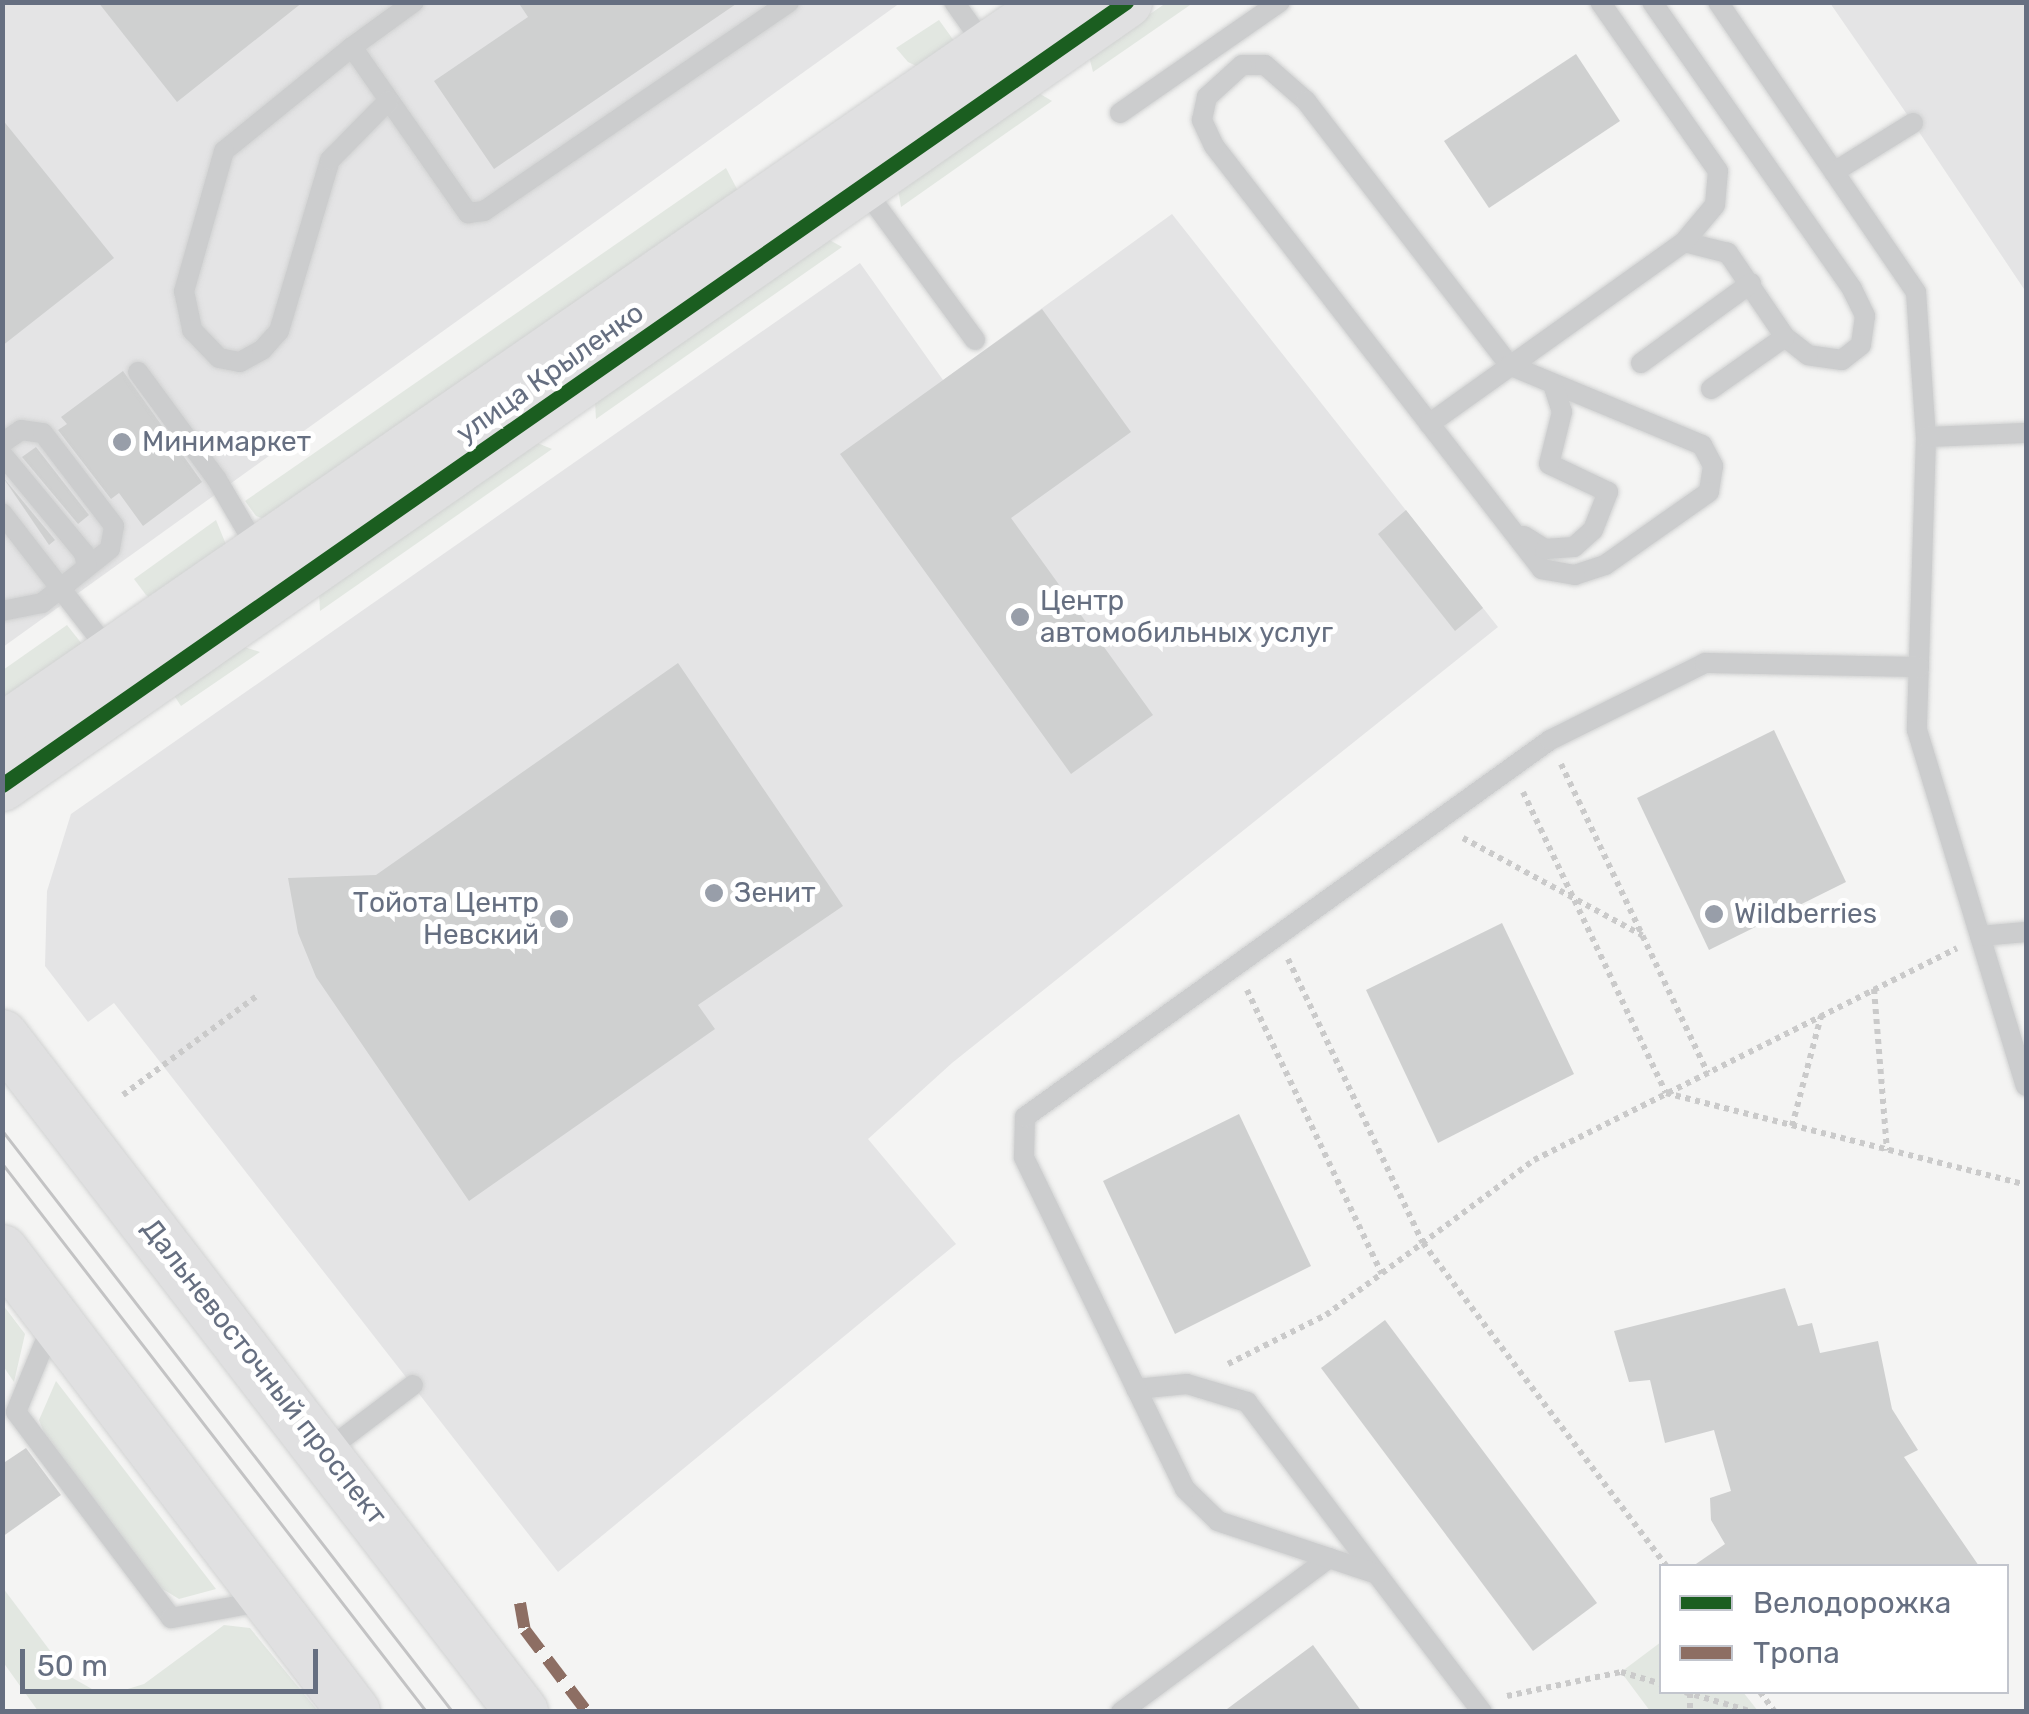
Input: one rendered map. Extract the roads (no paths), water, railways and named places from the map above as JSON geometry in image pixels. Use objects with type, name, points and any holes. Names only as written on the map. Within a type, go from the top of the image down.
[{"type":"street","name":"улица Крыленко","points":[[272,571],[862,186],[1053,20],[1126,2]]},
{"type":"street","name":"улица Крыленко","points":[[2,785],[125,672],[999,66]]},
{"type":"street","name":"улица Крыленко","points":[[2,730],[125,672]]},
{"type":"street","name":"Дальневосточный проспект","points":[[2,1036],[326,1451],[522,1712]]},
{"type":"street","points":[[2,1251],[354,1712]]},
{"type":"lane","points":[[388,101],[330,160],[279,331],[240,362],[220,358],[192,330],[184,291],[224,152],[352,47],[414,2]]},
{"type":"lane","points":[[352,47],[458,206],[484,211],[789,2]]},
{"type":"lane","points":[[954,2],[999,66]]},
{"type":"lane","points":[[1120,114],[1280,2]]},
{"type":"lane","points":[[1429,424],[1684,242],[1715,205],[1718,171],[1600,2]]},
{"type":"lane","points":[[1652,2],[1865,316],[1861,345],[1842,360],[1808,356],[1785,336],[1728,253],[1684,242]]},
{"type":"lane","points":[[1718,2],[1916,292],[1926,437],[1917,730],[2026,1086]]},
{"type":"lane","points":[[1242,65],[1265,66],[1288,80],[1509,365],[1553,385],[1702,445],[1712,466],[1709,492],[1605,565],[1575,575],[1542,569],[1214,146],[1202,120],[1207,97],[1222,77],[1242,65]]},
{"type":"lane","points":[[1834,172],[1913,123]]},
{"type":"lane","points":[[862,186],[976,340]]},
{"type":"lane","points":[[1641,364],[1751,283]]},
{"type":"lane","points":[[1711,390],[1785,336]]},
{"type":"lane","points":[[138,372],[216,478],[272,571]]},
{"type":"lane","points":[[1507,525],[1545,550],[1574,548],[1593,530],[1608,492],[1549,464],[1562,412],[1553,385]]},
{"type":"lane","points":[[2,443],[21,430],[44,433],[114,526],[110,550],[62,588],[20,612],[2,612]]},
{"type":"lane","points":[[1926,437],[2026,432]]},
{"type":"lane","points":[[2,454],[84,553],[87,567]]},
{"type":"lane","points":[[2,512],[125,672]]},
{"type":"lane","points":[[1378,1574],[1218,1521],[1185,1490],[1024,1158],[1025,1117],[1550,740],[1706,663],[1919,667]]},
{"type":"lane","points":[[1980,936],[2026,932]]},
{"type":"lane","points":[[54,1318],[16,1412],[172,1618],[268,1601]]},
{"type":"lane","points":[[1136,1389],[1187,1384],[1247,1402],[1479,1707]]},
{"type":"lane","points":[[326,1451],[413,1386]]},
{"type":"lane","points":[[1122,1712],[1329,1558]]},
{"type":"tram line","points":[[2,1130],[453,1712]]},
{"type":"tram line","points":[[2,1163],[427,1712]]},
{"type":"place","name":"Минимаркет","points":[[122,442]]},
{"type":"place","name":"Центр автомобильных услуг","points":[[1020,617]]},
{"type":"place","name":"Зенит","points":[[714,893]]},
{"type":"place","name":"Wildberries","points":[[1714,914]]},
{"type":"place","name":"Тойота Центр Невский","points":[[559,919]]}]
